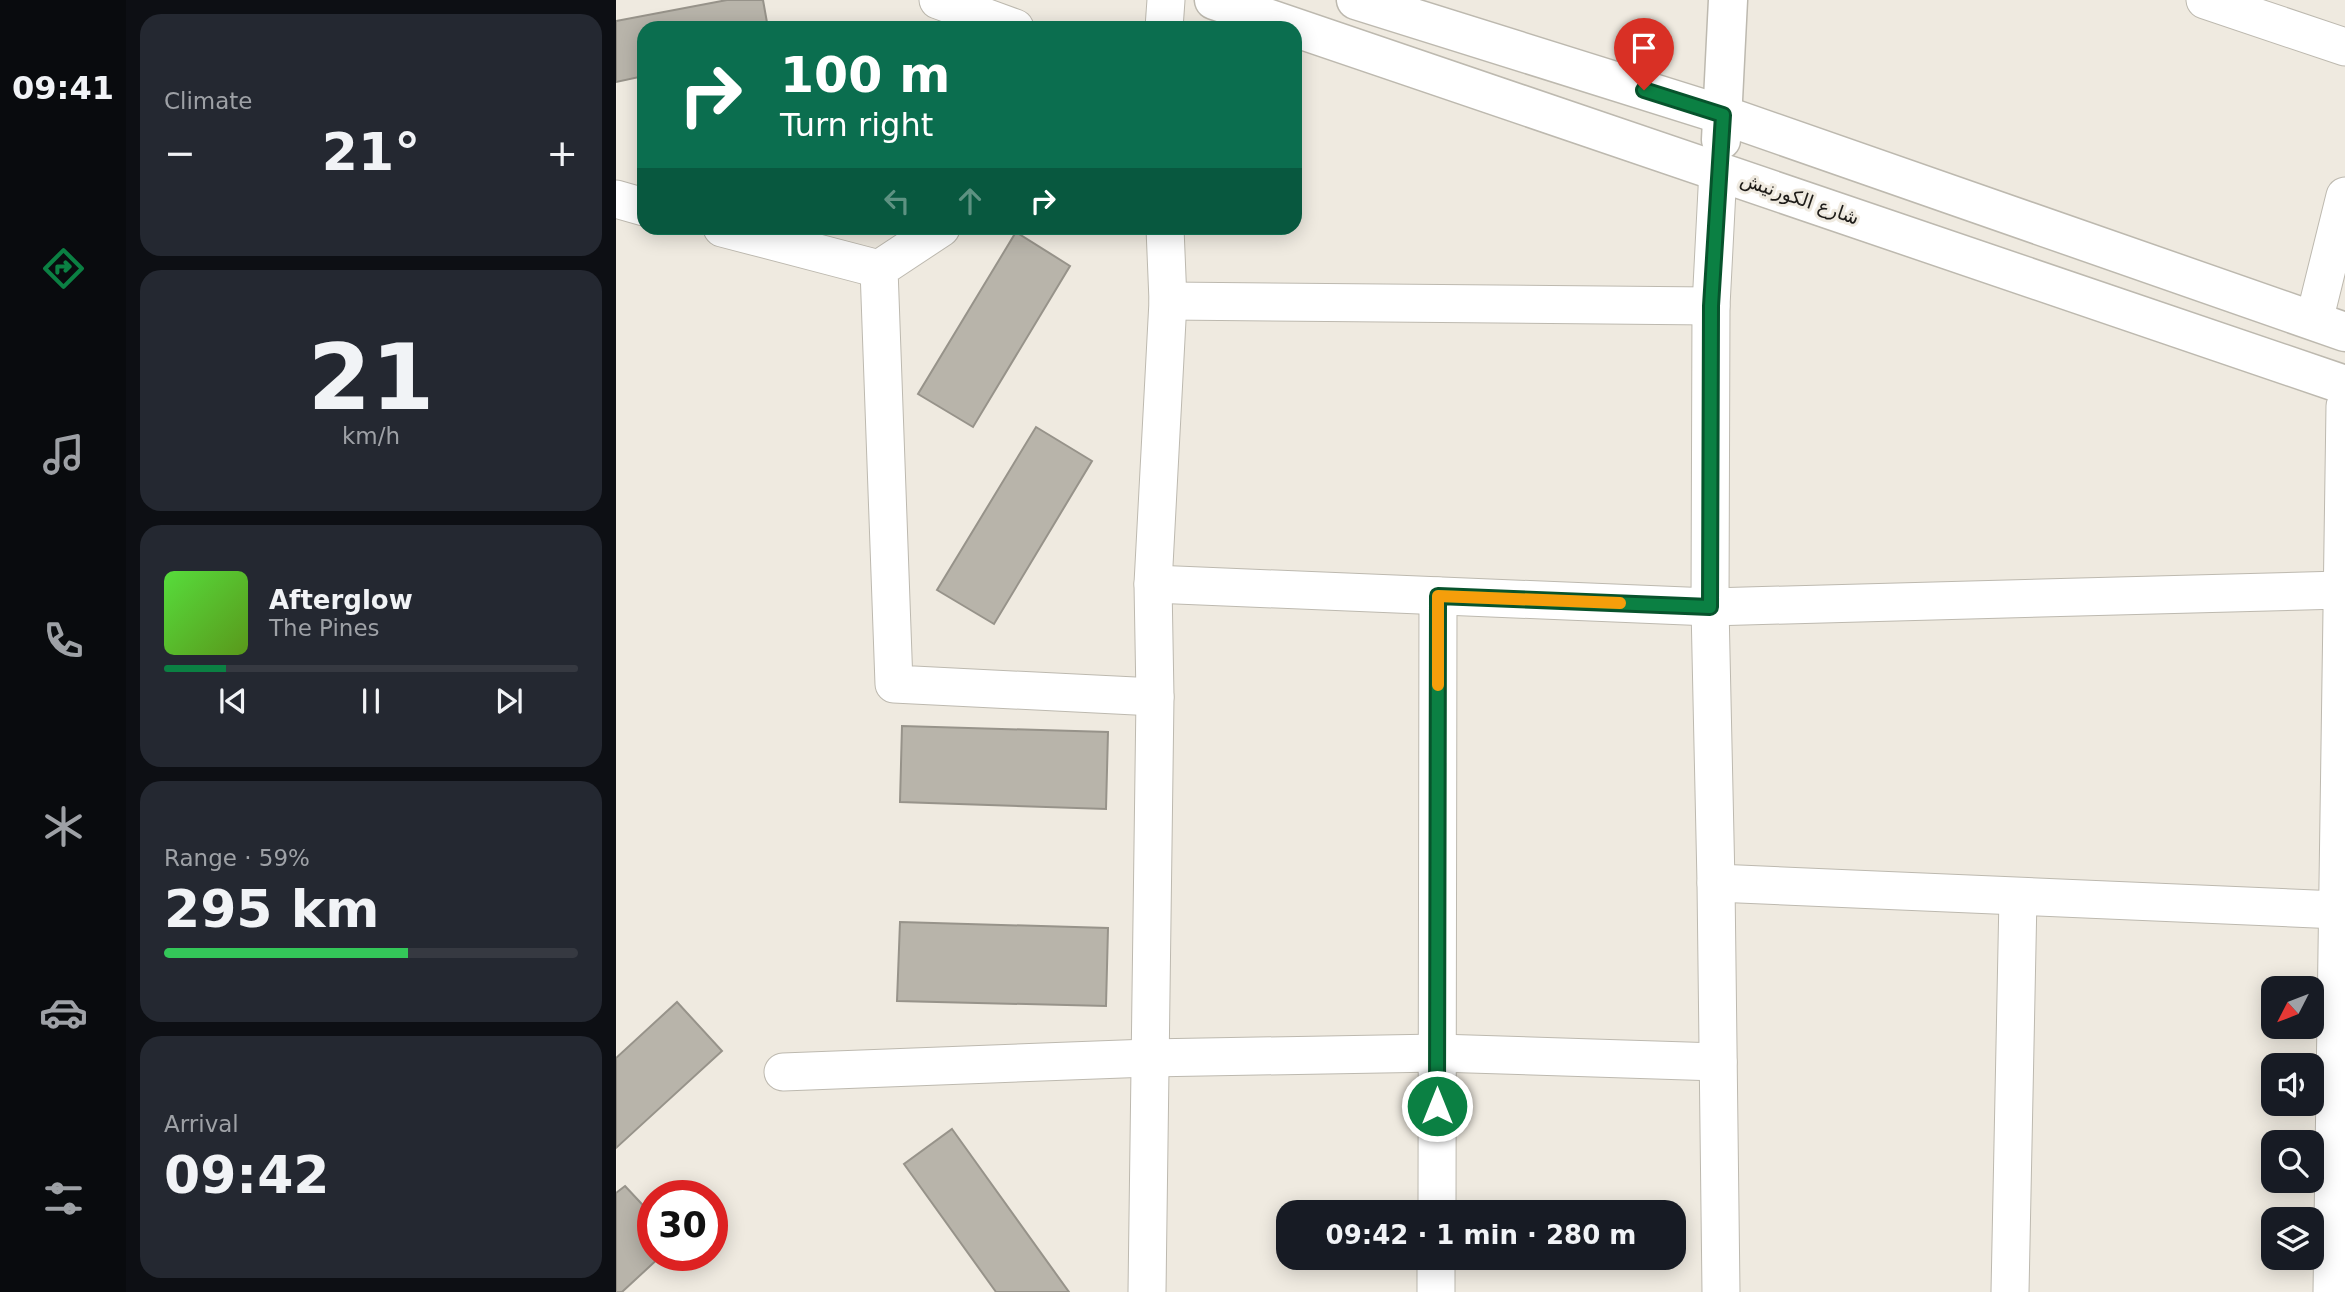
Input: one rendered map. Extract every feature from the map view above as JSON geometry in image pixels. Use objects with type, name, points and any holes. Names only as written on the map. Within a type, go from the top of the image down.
[{"type":"street","points":[[938,0],[996,21]]},
{"type":"street","points":[[1164,21],[1166,0]]},
{"type":"street","name":"شارع الكورنيش","points":[[1214,0],[1276,21]]},
{"type":"street","points":[[1356,0],[1723,115],[2330,326],[2345,196]]},
{"type":"street","points":[[1721,1292],[1710,607],[1711,306],[1728,0]]},
{"type":"street","points":[[2205,0],[2345,47]]},
{"type":"street","name":"شارع الكورنيش","points":[[1302,30],[2345,384]]},
{"type":"street","points":[[616,200],[637,205]]},
{"type":"street","points":[[749,235],[879,269],[930,235]]},
{"type":"street","points":[[1147,1292],[1155,697],[1153,584],[1168,301],[1165,235]]},
{"type":"street","points":[[879,269],[894,684],[1155,697]]},
{"type":"street","points":[[1168,301],[1711,306]]},
{"type":"street","points":[[2332,1292],[2340,1042],[2338,910],[2342,784],[2341,590],[2345,405]]},
{"type":"street","points":[[1153,584],[1710,607],[2341,590]]},
{"type":"street","points":[[1437,1200],[1438,596]]},
{"type":"street","points":[[1716,883],[2338,910]]},
{"type":"street","points":[[2010,1292],[2018,897]]},
{"type":"street","points":[[783,1072],[1149,1058],[1438,1053],[1718,1062]]},
{"type":"street","points":[[1436,1270],[1436,1292]]},
{"type":"building","points":[[727,0],[763,0],[767,21],[637,21],[637,78],[616,82],[616,21]]},
{"type":"building","points":[[1014,235],[1021,235],[1070,266],[973,427],[918,394]]},
{"type":"building","points":[[1036,427],[1092,461],[994,624],[937,590]]},
{"type":"building","points":[[902,726],[1108,732],[1106,809],[900,802]]},
{"type":"building","points":[[900,922],[1108,928],[1106,1006],[897,1001]]},
{"type":"building","points":[[677,1002],[722,1051],[616,1148],[616,1058]]},
{"type":"building","points":[[952,1129],[1069,1292],[996,1292],[904,1164]]},
{"type":"building","points":[[625,1186],[637,1199],[637,1271],[645,1271],[622,1292],[616,1292],[616,1193]]},
{"type":"slow traffic","points":[[1438,685],[1438,596],[1620,603]]},
{"type":"route","points":[[1437,1106],[1438,596],[1710,607],[1711,306],[1723,115],[1644,90]]}]
